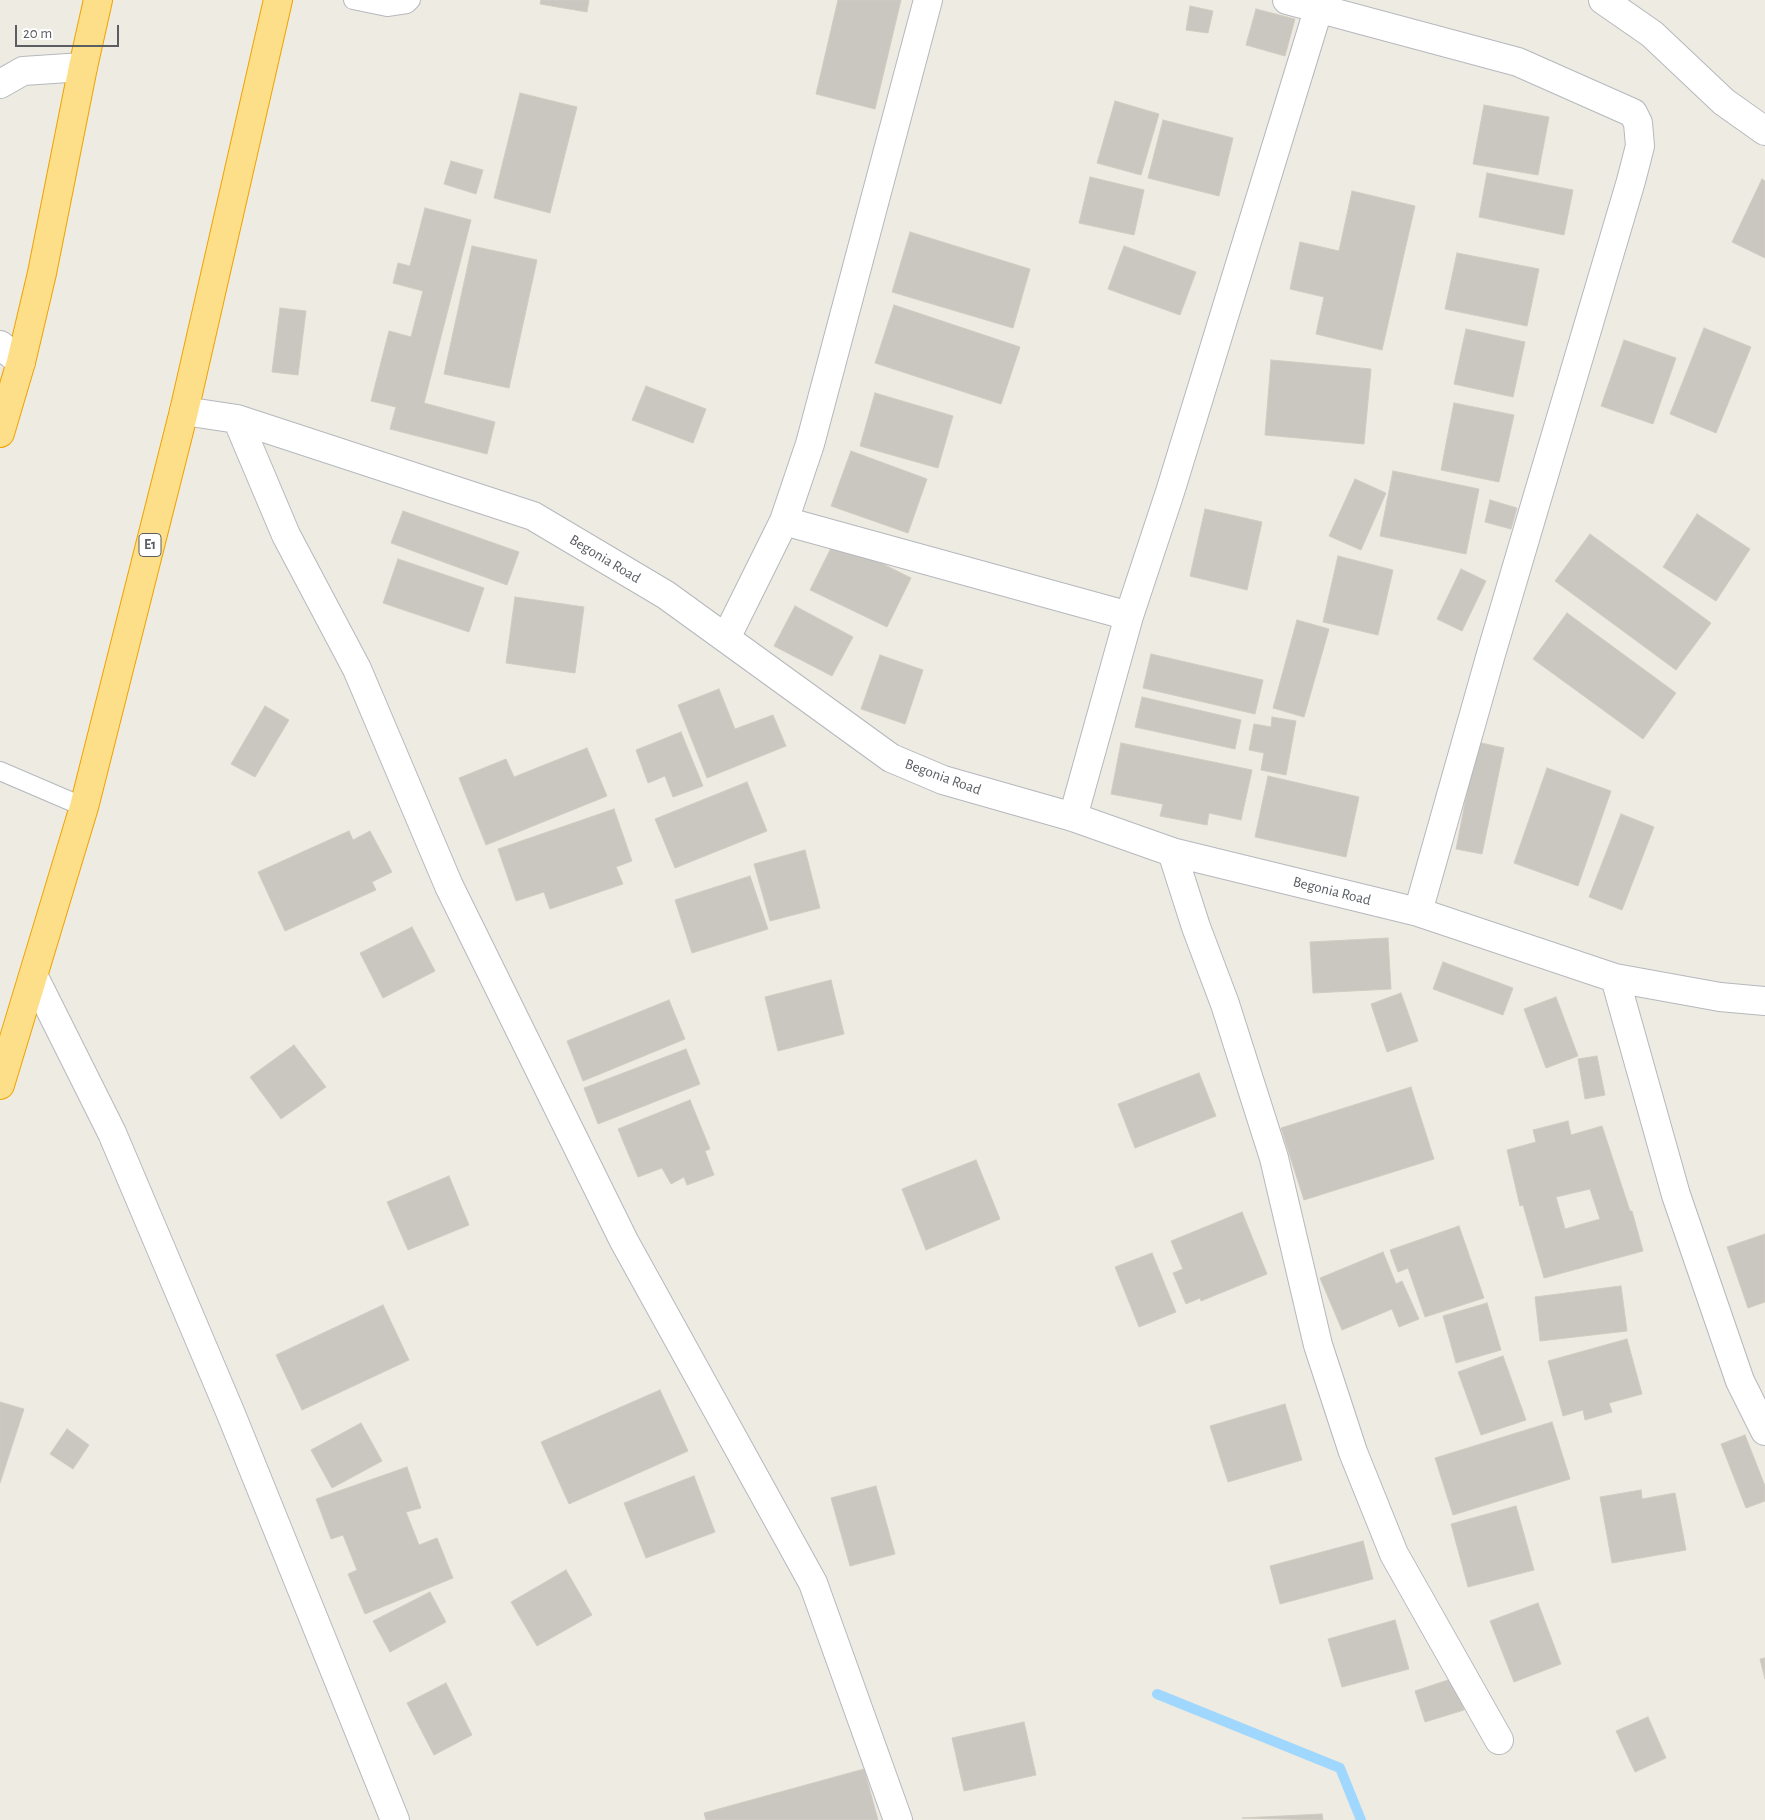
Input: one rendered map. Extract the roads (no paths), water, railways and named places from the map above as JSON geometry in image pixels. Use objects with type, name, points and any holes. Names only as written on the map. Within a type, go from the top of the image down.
[{"type":"highway","points":[[2,418],[21,362],[42,273],[98,0]]},
{"type":"highway","name":"E1","points":[[0,1085],[84,807],[184,411],[278,0]]},
{"type":"street","points":[[726,638],[784,521],[810,444],[928,0]]},
{"type":"street","points":[[1287,0],[1319,7],[1518,62],[1633,113],[1638,123],[1640,146],[1491,654],[1418,912]]},
{"type":"street","points":[[1603,0],[1652,34],[1724,102],[1765,131]]},
{"type":"street","points":[[1073,817],[1129,616],[1170,492],[1319,7]]},
{"type":"street","points":[[0,80],[0,84],[23,71],[83,66]]},
{"type":"street","points":[[0,345],[21,362]]},
{"type":"street","name":"Begonia Road","points":[[184,411],[237,419],[533,516],[666,595],[890,758],[944,780],[1073,817],[1172,852],[1418,912],[1615,978],[1720,997],[1765,1001]]},
{"type":"street","points":[[237,419],[286,535],[357,669],[449,886],[624,1241],[813,1582],[898,1820]]},
{"type":"street","points":[[784,521],[1129,616]]},
{"type":"street","points":[[1172,852],[1196,927],[1225,1004],[1274,1158],[1318,1345],[1353,1452],[1394,1554],[1499,1740]]},
{"type":"street","points":[[34,977],[112,1133],[231,1414],[395,1820]]},
{"type":"street","points":[[1615,978],[1676,1195],[1740,1381],[1765,1431]]},
{"type":"lane","points":[[353,0],[387,7],[407,4],[411,0]]},
{"type":"lane","points":[[0,770],[84,807]]},
{"type":"waterway","points":[[1157,1694],[1340,1768],[1361,1820]]}]
